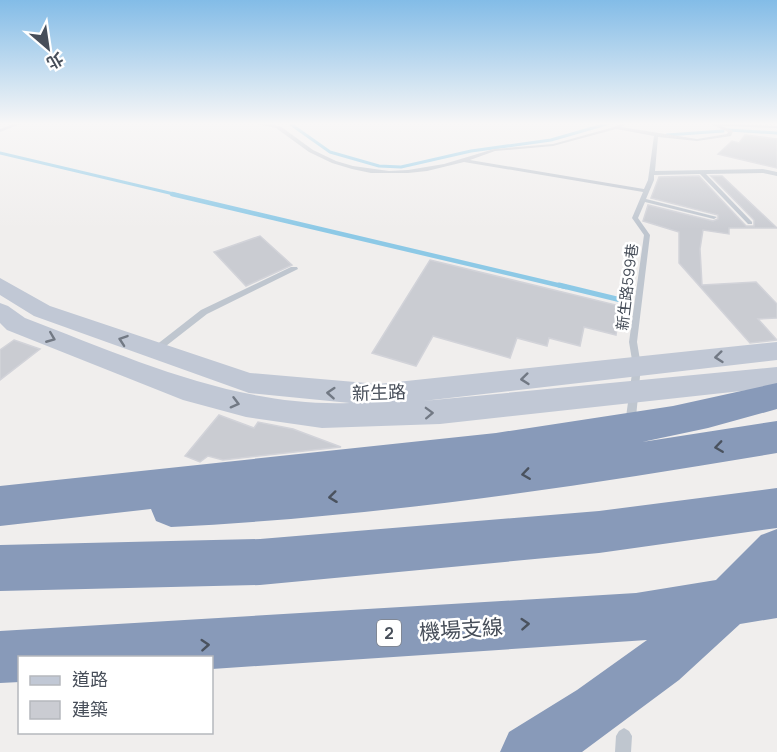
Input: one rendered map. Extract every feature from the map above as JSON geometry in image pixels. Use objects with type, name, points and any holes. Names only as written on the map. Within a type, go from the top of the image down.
[{"type":"highway","points":[[0,506],[417,460],[601,434],[735,408],[777,396]]},
{"type":"highway","points":[[0,511],[273,504],[525,475],[777,437]]},
{"type":"highway","points":[[0,568],[260,562],[599,532],[777,508]]},
{"type":"highway","points":[[529,752],[586,719],[695,635],[777,551]]},
{"type":"highway","name":"機場支線","points":[[0,657],[636,617],[777,594]]},
{"type":"main road","name":"新生路","points":[[0,285],[42,311],[249,383],[378,395],[634,392],[777,351]]},
{"type":"main road","name":"新生路","points":[[0,311],[16,324],[183,388],[246,406],[322,416],[440,412],[777,377]]},
{"type":"lane","points":[[328,158],[370,172],[397,174],[427,170],[470,158]]},
{"type":"lane","name":"新生路599巷","points":[[634,392],[633,342],[647,235],[635,218],[652,173],[654,158]]},
{"type":"lane","points":[[464,160],[646,191]]},
{"type":"lane","points":[[652,173],[763,171],[777,174]]},
{"type":"lane","points":[[700,172],[750,223]]},
{"type":"lane","points":[[642,200],[714,217]]},
{"type":"lane","points":[[154,351],[204,312],[294,269]]},
{"type":"lane","points":[[623,752],[624,736]]},
{"type":"building","points":[[735,158],[777,158],[777,168]]},
{"type":"building","points":[[699,176],[746,226],[754,226],[754,220],[711,176],[722,176],[777,228],[729,228],[729,234],[703,230],[700,249],[702,285],[756,282],[777,304],[777,318],[758,319],[777,340],[750,343],[679,263],[679,232],[643,221],[648,205],[713,221],[718,219],[718,215],[651,198],[659,177]]},
{"type":"building","points":[[260,236],[292,265],[246,286],[214,252]]},
{"type":"building","points":[[430,260],[620,306],[616,335],[584,327],[580,346],[549,338],[547,346],[517,338],[510,358],[433,336],[416,366],[372,353]]},
{"type":"building","points":[[14,340],[40,349],[0,380],[0,350]]},
{"type":"building","points":[[219,415],[254,428],[258,422],[293,429],[341,447],[223,460],[208,456],[200,462],[185,456]]},
{"type":"waterway","points":[[22,158],[178,195]]},
{"type":"waterway","points":[[351,158],[379,166],[401,167],[440,158]]},
{"type":"waterway","points":[[172,194],[566,287]]},
{"type":"waterway","points":[[559,285],[625,301]]}]
